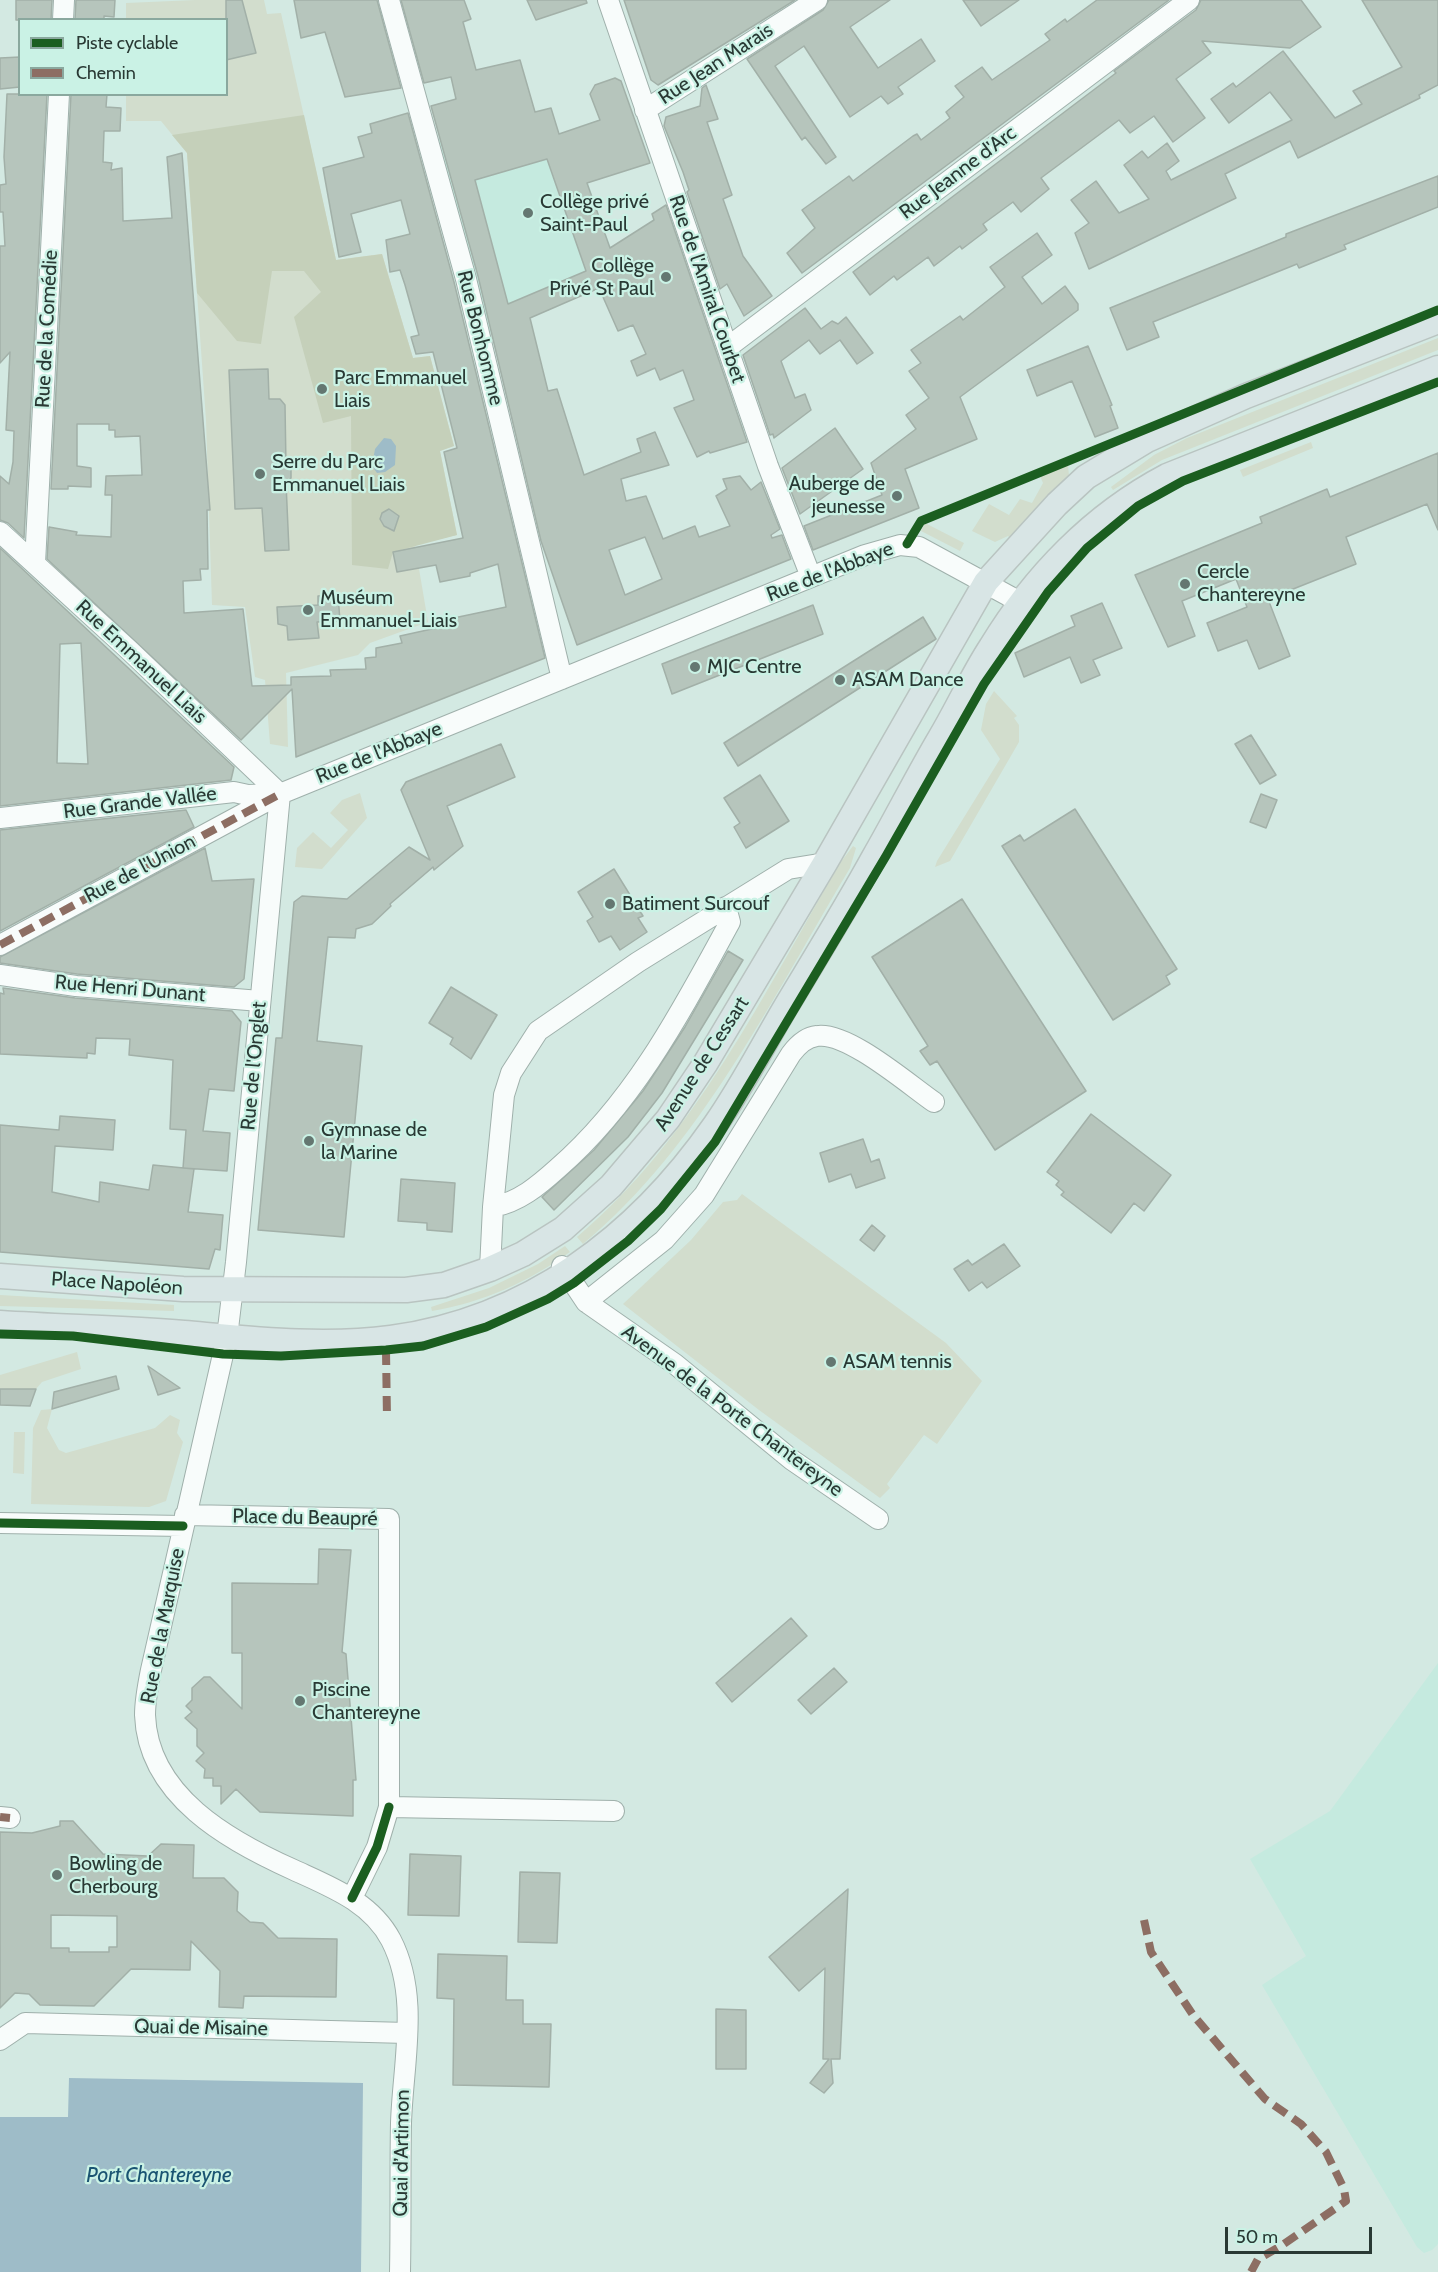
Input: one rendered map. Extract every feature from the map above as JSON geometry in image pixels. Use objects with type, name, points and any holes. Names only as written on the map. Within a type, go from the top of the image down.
[{"type":"main road","points":[[986,582],[1057,504],[1110,461],[1183,423],[1438,321]]},
{"type":"main road","points":[[1020,602],[1072,544],[1145,488],[1197,463],[1438,368]]},
{"type":"main road","name":"Avenue de Cessart","points":[[233,1290],[406,1290],[444,1285],[524,1254],[562,1229],[611,1186],[655,1137],[705,1064],[825,863],[986,582]]},
{"type":"main road","name":"Avenue de Cessart","points":[[227,1337],[281,1342],[348,1341],[428,1332],[469,1321],[503,1308],[608,1244],[640,1216],[679,1175],[718,1122],[875,855],[991,646],[1020,602]]},
{"type":"main road","name":"Place Napoléon","points":[[0,1276],[233,1290]]},
{"type":"main road","points":[[0,1323],[227,1337]]},
{"type":"street","points":[[63,18],[64,0]]},
{"type":"street","name":"Rue Bonhomme","points":[[388,0],[466,279],[562,679]]},
{"type":"street","name":"Rue de l'Amiral Courbet","points":[[608,0],[768,466],[811,577]]},
{"type":"street","name":"Rue Jean Marais","points":[[645,110],[817,0]]},
{"type":"street","name":"Rue Jeanne d'Arc","points":[[728,347],[1189,0]]},
{"type":"street","name":"Rue de la Comédie","points":[[35,563],[59,96]]},
{"type":"street","name":"Rue Emmanuel Liais","points":[[0,532],[280,794]]},
{"type":"street","name":"Rue de l'Abbaye","points":[[280,794],[865,555],[907,544],[919,547],[1020,602]]},
{"type":"street","name":"Rue Grande Vallée","points":[[0,818],[234,792],[248,795],[280,794]]},
{"type":"street","name":"Rue de l'Union","points":[[0,945],[280,794]]},
{"type":"street","name":"Rue de l'Onglet","points":[[184,1521],[227,1337],[280,794]]},
{"type":"street","points":[[490,1269],[493,1207],[504,1095],[511,1073],[538,1031],[616,976],[788,869],[825,863]]},
{"type":"street","points":[[493,1207],[513,1203],[546,1179],[574,1155],[610,1116],[642,1074],[687,1001],[730,922],[726,907]]},
{"type":"street","name":"Rue Henri Dunant","points":[[0,975],[76,986],[260,1001]]},
{"type":"street","points":[[586,1302],[664,1240],[704,1195],[791,1054],[806,1039],[829,1036],[846,1042],[934,1102]]},
{"type":"street","name":"Avenue de la Porte Chantereyne","points":[[564,1270],[586,1302],[675,1364],[792,1460],[878,1519]]},
{"type":"street","name":"Place du Beaupré","points":[[184,1521],[389,1519],[389,1807]]},
{"type":"street","name":"Rue de la Marquise","points":[[0,1523],[184,1521],[146,1704],[147,1730],[161,1772],[181,1798],[216,1826],[275,1862],[352,1898],[379,1923],[399,1957],[408,1992],[407,2033]]},
{"type":"street","points":[[352,1898],[377,1847],[389,1807],[614,1810]]},
{"type":"street","name":"Quai de Misaine","points":[[0,2040],[25,2023],[407,2033]]},
{"type":"street","name":"Quai d’Artimon","points":[[400,2272],[401,2122],[407,2033]]},
{"type":"shaded area","name":"Parc Emmanuel Liais","points":[[264,0],[267,14],[281,13],[336,260],[382,254],[413,358],[430,356],[454,446],[440,451],[457,535],[415,545],[428,622],[370,643],[358,655],[286,673],[288,747],[270,744],[265,680],[255,677],[245,607],[212,605],[206,420],[187,153],[161,121],[126,121],[126,96],[228,96],[228,18],[126,18],[126,3]]},
{"type":"shaded area","name":"Collège privé Saint-Paul","points":[[615,78],[621,81],[643,145],[582,166],[632,308],[612,317],[598,285],[489,333],[437,140],[551,108],[560,140],[585,133],[583,125],[605,118],[594,105],[590,93]]},
{"type":"shaded area","points":[[304,115],[336,260],[382,254],[413,358],[430,356],[454,446],[440,451],[457,535],[393,552],[388,569],[352,565],[351,416],[323,423],[294,317],[321,292],[304,271],[272,271],[261,344],[237,341],[197,293],[187,153],[172,135]]},
{"type":"shaded area","points":[[1438,338],[1438,350],[1162,460],[1113,490],[1111,487],[1154,455],[1187,438]]},
{"type":"shaded area","points":[[1311,442],[1313,448],[1243,477],[1240,470]]},
{"type":"shaded area","points":[[1068,465],[1069,476],[1012,540],[1008,536],[995,542],[972,531],[989,504],[1009,515],[1020,499],[1032,503],[1043,483],[1040,476]]},
{"type":"shaded area","points":[[925,523],[964,543],[960,551],[921,531]]},
{"type":"shaded area","points":[[994,691],[1017,716],[1014,718],[1019,725],[1019,742],[950,861],[935,867],[1000,759],[981,730],[986,704]]},
{"type":"shaded area","points":[[360,793],[367,818],[322,869],[295,867],[297,848],[313,832],[331,848],[348,830],[330,813],[342,800]]},
{"type":"shaded area","points":[[853,846],[856,848],[850,868],[732,1068],[664,1162],[625,1205],[583,1244],[577,1237],[619,1198],[692,1110],[754,1013],[840,863]]},
{"type":"shaded area","name":"ASAM tennis","points":[[742,1194],[946,1343],[982,1381],[937,1444],[924,1435],[887,1484],[890,1488],[880,1498],[759,1410],[623,1304],[691,1240],[723,1202],[737,1200]]},
{"type":"shaded area","points":[[565,1246],[570,1252],[522,1281],[469,1302],[432,1311],[431,1307],[489,1288],[538,1264]]},
{"type":"shaded area","points":[[0,1295],[174,1305],[174,1311],[0,1306]]},
{"type":"shaded area","points":[[77,1352],[81,1369],[42,1382],[36,1389],[0,1389],[0,1375]]},
{"type":"shaded area","points":[[52,1409],[47,1428],[59,1450],[66,1453],[155,1428],[170,1415],[180,1420],[177,1433],[183,1442],[166,1501],[149,1507],[31,1504],[33,1428],[41,1410]]},
{"type":"shaded area","points":[[14,1432],[25,1432],[24,1474],[13,1473]]},
{"type":"shaded area","points":[[1438,1663],[1438,2244],[1432,2250],[1424,2253],[1417,2247],[1262,1985],[1306,1956],[1250,1859],[1330,1811]]},
{"type":"water","points":[[384,438],[391,439],[396,446],[395,465],[385,472],[377,473],[372,466],[375,449]]},
{"type":"water","name":"Port Chantereyne","points":[[69,2078],[363,2083],[361,2272],[0,2272],[0,2117],[68,2117]]},
{"type":"building","points":[[16,0],[52,0],[51,18],[18,18],[16,20]]},
{"type":"building","points":[[76,0],[115,0],[114,17],[75,18]]},
{"type":"building","points":[[226,0],[242,0],[256,53],[228,60],[228,18],[226,18]]},
{"type":"building","points":[[294,0],[377,0],[401,88],[345,97],[325,32],[301,38]]},
{"type":"building","points":[[401,0],[464,0],[471,19],[463,22],[476,70],[520,60],[535,112],[551,108],[559,134],[600,120],[590,94],[595,85],[615,78],[621,81],[650,163],[587,183],[610,248],[654,220],[652,214],[666,205],[747,442],[710,453],[709,451],[697,457],[674,408],[694,400],[683,370],[660,380],[655,368],[637,376],[631,361],[646,354],[633,325],[618,331],[599,288],[530,318],[548,391],[557,389],[584,475],[641,452],[637,439],[655,432],[669,465],[621,479],[626,501],[646,496],[663,539],[695,526],[699,537],[730,526],[716,496],[727,489],[723,479],[740,476],[751,490],[761,482],[780,529],[771,535],[772,538],[782,535],[791,559],[577,645],[541,541],[478,276],[431,106],[456,99],[451,77],[424,83]],"holes":[[[547,159],[586,271],[508,304],[475,180]],[[645,537],[662,579],[625,595],[609,550]]]},
{"type":"building","points":[[527,0],[586,0],[587,3],[536,20]]},
{"type":"building","points":[[624,0],[795,0],[658,85],[651,80]]},
{"type":"building","points":[[829,0],[890,0],[850,27],[878,68],[921,39],[935,61],[898,87],[903,94],[888,104],[881,96],[850,117],[804,46],[775,66],[836,157],[826,164],[805,137],[802,140],[747,59],[823,10]]},
{"type":"building","points":[[963,0],[1019,0],[981,26]]},
{"type":"building","points":[[1097,0],[1169,0],[802,273],[787,253],[815,228],[802,210],[849,176],[853,181],[913,136],[917,134],[921,140],[950,118],[946,112],[964,97],[955,86],[982,67],[992,80],[1050,40],[1045,34],[1065,19],[1067,22]]},
{"type":"building","points":[[1201,0],[1301,0],[1321,27],[1290,48],[1202,41],[1211,53],[1176,79],[1205,118],[1173,142],[1154,116],[1130,133],[1119,120],[1041,178],[1049,189],[1021,212],[1013,202],[983,224],[987,230],[962,249],[960,246],[934,266],[928,257],[897,280],[894,276],[870,295],[853,272],[1116,73],[1114,71],[1196,10]]},
{"type":"building","points":[[1362,0],[1438,0],[1438,85],[1419,95],[1420,98],[1298,158],[1290,141],[1225,174],[1236,198],[1089,269],[1075,233],[1089,223],[1071,200],[1096,181],[1119,213],[1149,199],[1124,165],[1142,151],[1148,158],[1167,143],[1179,161],[1166,171],[1171,180],[1292,120],[1270,92],[1229,123],[1211,99],[1233,83],[1236,87],[1283,51],[1335,118],[1362,104],[1353,91],[1402,67]]},
{"type":"building","points":[[18,57],[18,87],[0,89],[0,58]]},
{"type":"building","points":[[706,85],[718,119],[707,122],[732,195],[723,199],[743,256],[772,296],[744,316],[727,284],[720,289],[687,192],[689,190],[683,172],[664,126],[666,117],[700,106],[702,88]]},
{"type":"building","points":[[7,94],[47,96],[24,538],[8,523],[0,520],[0,476],[9,484],[13,462],[14,431],[6,430],[10,352],[0,363],[0,246],[5,246],[3,212],[0,212],[0,185],[6,184],[4,157]]},
{"type":"building","points":[[71,96],[107,96],[106,107],[121,108],[120,131],[104,131],[103,162],[112,163],[111,170],[122,168],[123,221],[172,218],[167,157],[182,153],[210,510],[207,510],[208,569],[200,569],[201,580],[183,581],[184,613],[243,609],[252,686],[291,685],[291,677],[331,676],[330,670],[366,669],[365,658],[376,657],[376,648],[402,643],[400,636],[450,625],[449,619],[506,607],[498,564],[470,573],[470,576],[440,582],[436,565],[397,572],[393,552],[463,538],[444,452],[457,448],[433,352],[416,354],[411,337],[419,335],[405,285],[400,270],[390,272],[386,240],[410,234],[401,200],[351,214],[361,252],[339,257],[323,168],[364,157],[358,137],[372,133],[370,124],[408,113],[454,282],[545,658],[296,757],[292,689],[241,740],[47,559],[49,527],[77,532],[76,535],[111,537],[112,495],[105,495],[106,476],[142,475],[140,436],[115,437],[115,430],[109,430],[109,424],[77,424],[77,466],[91,468],[91,487],[68,486],[68,489],[51,489]]},
{"type":"building","points":[[1438,176],[1438,207],[1344,245],[1346,249],[1299,268],[1297,264],[1153,322],[1159,337],[1127,350],[1110,308],[1286,237],[1286,234]]},
{"type":"building","points":[[1037,233],[1052,255],[1022,277],[1042,304],[1065,286],[1078,304],[1078,310],[960,397],[977,439],[905,469],[919,508],[813,550],[804,526],[882,495],[871,463],[916,429],[906,415],[929,398],[909,371],[921,363],[911,350],[960,316],[963,320],[1005,287],[990,267]]},
{"type":"building","points":[[805,308],[821,329],[832,321],[838,324],[846,317],[873,353],[857,364],[840,340],[820,354],[809,340],[781,361],[795,398],[805,394],[811,410],[774,438],[773,434],[770,435],[743,355]]},
{"type":"building","points":[[1088,346],[1112,405],[1110,406],[1118,428],[1095,437],[1072,381],[1037,396],[1027,370]]},
{"type":"building","name":"Serre du Parc Emmanuel Liais","points":[[268,369],[269,399],[280,399],[285,405],[286,466],[291,470],[291,478],[286,483],[289,550],[265,551],[262,508],[235,509],[229,370]]},
{"type":"building","points":[[835,428],[863,469],[800,514],[782,468]]},
{"type":"building","points":[[1438,453],[1438,530],[1427,504],[1346,537],[1356,564],[1268,599],[1290,656],[1259,669],[1247,640],[1218,651],[1207,623],[1247,607],[1236,579],[1182,601],[1195,636],[1168,647],[1135,575],[1262,523],[1260,517],[1327,489],[1330,497]]},
{"type":"building","points":[[389,509],[399,516],[394,531],[384,526],[380,519],[382,513]]},
{"type":"building","points":[[0,548],[234,767],[231,780],[0,806]],"holes":[[[81,643],[88,764],[57,763],[60,644]]]},
{"type":"building","name":"Muséum Emmanuel-Liais","points":[[338,595],[340,621],[317,622],[319,638],[288,640],[287,626],[278,624],[277,607],[318,605],[318,596]]},
{"type":"building","points":[[1102,603],[1122,648],[1093,660],[1100,675],[1081,683],[1070,657],[1024,677],[1015,653],[1075,626],[1071,616]]},
{"type":"building","points":[[813,605],[823,634],[672,694],[662,664]]},
{"type":"building","points":[[923,617],[936,639],[738,766],[724,743]]},
{"type":"building","points":[[1251,735],[1276,775],[1260,784],[1235,744]]},
{"type":"building","points":[[501,744],[515,777],[447,806],[463,846],[434,870],[433,867],[390,904],[391,906],[372,924],[356,929],[355,938],[328,937],[317,1041],[362,1046],[344,1237],[258,1230],[276,1038],[282,1038],[294,902],[302,896],[347,899],[409,847],[430,860],[401,790],[406,782]]},
{"type":"building","points":[[760,775],[789,821],[746,848],[734,827],[740,823],[724,798]]},
{"type":"building","points":[[1261,794],[1277,800],[1266,828],[1250,822]]},
{"type":"building","points":[[1075,809],[1177,969],[1166,976],[1170,984],[1113,1020],[1002,846],[1020,835],[1024,841]]},
{"type":"building","points":[[186,810],[194,827],[0,931],[0,830]]},
{"type":"building","points":[[205,848],[212,881],[254,879],[244,979],[234,987],[77,974],[0,963],[0,957]]},
{"type":"building","name":"Batiment Surcouf","points":[[614,869],[643,916],[638,918],[647,932],[620,950],[611,936],[599,942],[587,921],[593,917],[578,892]]},
{"type":"building","points":[[962,899],[1086,1091],[995,1150],[937,1061],[930,1065],[920,1051],[928,1046],[872,957]]},
{"type":"building","points":[[728,951],[743,960],[662,1093],[628,1137],[554,1210],[542,1197],[594,1150],[643,1091],[685,1027]]},
{"type":"building","points":[[451,987],[497,1015],[471,1059],[450,1044],[453,1038],[429,1023]]},
{"type":"building","points":[[3,988],[75,998],[232,1011],[241,1022],[234,1091],[209,1089],[203,1131],[230,1133],[227,1171],[183,1168],[186,1130],[170,1129],[173,1060],[129,1055],[130,1039],[96,1038],[95,1054],[87,1053],[87,1058],[0,1054],[0,993],[4,994]]},
{"type":"building","points":[[1091,1114],[1171,1175],[1144,1211],[1134,1203],[1111,1233],[1061,1195],[1064,1192],[1056,1185],[1059,1181],[1047,1172]]},
{"type":"building","points":[[60,1116],[115,1120],[113,1150],[55,1146],[52,1192],[99,1202],[100,1182],[149,1190],[153,1165],[194,1169],[188,1212],[223,1215],[220,1250],[215,1249],[209,1269],[0,1252],[0,1125],[59,1130]]},
{"type":"building","points":[[863,1139],[871,1162],[879,1159],[885,1178],[856,1188],[851,1174],[829,1182],[820,1153]]},
{"type":"building","points":[[401,1179],[455,1183],[452,1232],[427,1230],[427,1223],[398,1221]]},
{"type":"building","points":[[872,1225],[885,1236],[874,1251],[860,1240]]},
{"type":"building","points":[[1004,1244],[1020,1266],[987,1288],[982,1282],[969,1291],[954,1269],[968,1260],[972,1265]]},
{"type":"building","points":[[148,1366],[180,1388],[158,1395]]},
{"type":"building","points":[[116,1376],[119,1389],[52,1409],[54,1392]]},
{"type":"building","points":[[0,1389],[36,1389],[30,1406],[0,1405]]},
{"type":"building","points":[[319,1549],[351,1550],[342,1652],[346,1654],[356,1780],[353,1780],[353,1816],[260,1812],[236,1789],[221,1804],[221,1786],[213,1786],[213,1778],[204,1778],[205,1769],[196,1761],[204,1753],[197,1746],[197,1729],[185,1718],[192,1712],[186,1706],[192,1700],[192,1688],[204,1677],[210,1677],[242,1709],[242,1653],[232,1653],[232,1583],[318,1584]]},
{"type":"building","points":[[791,1618],[807,1636],[732,1702],[716,1683]]},
{"type":"building","points":[[834,1668],[847,1682],[811,1714],[798,1700]]},
{"type":"building","points":[[60,1821],[73,1821],[103,1854],[148,1856],[161,1844],[194,1845],[193,1878],[224,1878],[238,1892],[237,1911],[250,1922],[263,1923],[278,1938],[337,1939],[336,1997],[244,1996],[243,2008],[219,2007],[220,1971],[191,1941],[190,1970],[131,1969],[94,2006],[40,2005],[29,1994],[15,1993],[0,2008],[0,1832],[32,1833],[60,1826]],"holes":[[[51,1915],[117,1916],[117,1947],[109,1947],[109,1952],[69,1952],[69,1948],[51,1948]]]},
{"type":"building","points":[[410,1854],[461,1856],[459,1916],[408,1915]]},
{"type":"building","points":[[520,1872],[560,1873],[557,1943],[518,1942]]},
{"type":"building","points":[[848,1889],[840,2059],[831,2059],[833,2083],[824,2093],[810,2083],[829,2059],[823,2059],[825,1968],[799,1991],[769,1957]]},
{"type":"building","points":[[438,1954],[507,1956],[506,2000],[523,2000],[523,2024],[551,2024],[549,2087],[453,2085],[454,1999],[437,1998]]},
{"type":"building","points":[[716,2009],[746,2010],[746,2069],[716,2069]]},
{"type":"marked path","points":[[0,945],[280,794]]},
{"type":"marked path","points":[[386,1350],[387,1419]]},
{"type":"marked path","points":[[0,1817],[10,1818]]},
{"type":"marked path","points":[[1144,1920],[1151,1952],[1193,2015],[1265,2099],[1301,2124],[1326,2152],[1344,2189],[1346,2201],[1281,2246],[1258,2259],[1251,2272]]},
{"type":"cycle path","points":[[907,544],[921,521],[1438,310]]},
{"type":"cycle path","points":[[0,1334],[73,1336],[223,1354],[281,1356],[386,1350],[423,1346],[486,1327],[548,1299],[574,1283],[628,1241],[661,1209],[715,1142],[886,856],[984,684],[1048,592],[1087,548],[1138,506],[1183,481],[1438,382]]},
{"type":"cycle path","points":[[0,1523],[183,1526]]},
{"type":"cycle path","points":[[352,1898],[377,1847],[389,1807]]},
{"type":"place","name":"Collège privé Saint-Paul","points":[[528,213]]},
{"type":"place","name":"Collège Privé St Paul","points":[[666,277]]},
{"type":"place","name":"Parc Emmanuel Liais","points":[[322,389]]},
{"type":"place","name":"Serre du Parc Emmanuel Liais","points":[[260,474]]},
{"type":"place","name":"Auberge de jeunesse","points":[[897,496]]},
{"type":"place","name":"Cercle Chantereyne","points":[[1185,584]]},
{"type":"place","name":"Muséum Emmanuel-Liais","points":[[308,610]]},
{"type":"place","name":"MJC Centre","points":[[695,667]]},
{"type":"place","name":"ASAM Dance","points":[[840,680]]},
{"type":"place","name":"Batiment Surcouf","points":[[610,904]]},
{"type":"place","name":"Gymnase de la Marine","points":[[309,1141]]},
{"type":"place","name":"ASAM tennis","points":[[831,1362]]},
{"type":"place","name":"Piscine Chantereyne","points":[[300,1701]]},
{"type":"place","name":"Bowling de Cherbourg","points":[[57,1875]]}]
